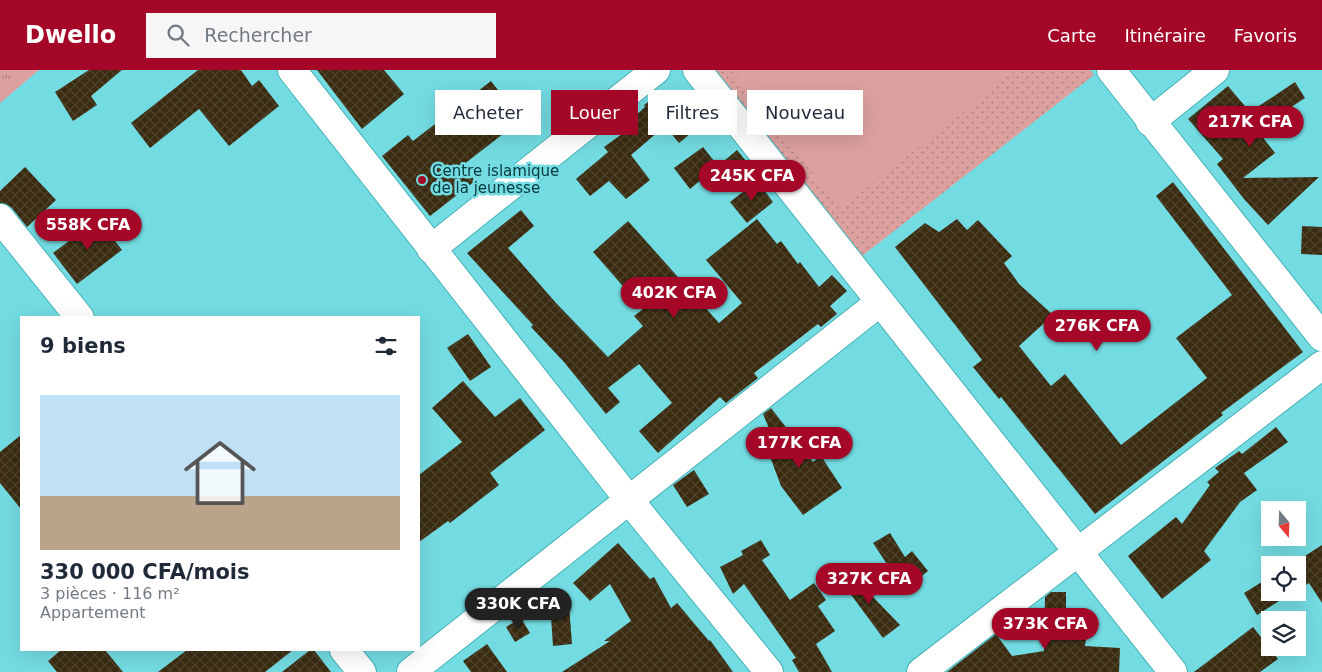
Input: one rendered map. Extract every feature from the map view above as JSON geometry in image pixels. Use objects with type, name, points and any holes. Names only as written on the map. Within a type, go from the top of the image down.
[{"type":"street","points":[[292,70],[629,500],[769,672]]},
{"type":"street","points":[[431,249],[656,70]]},
{"type":"street","points":[[697,70],[1173,672]]},
{"type":"street","points":[[1150,122],[1215,70]]},
{"type":"street","points":[[1117,72],[1150,122],[1322,337]]},
{"type":"street","points":[[0,218],[78,316]]},
{"type":"street","points":[[411,672],[880,302]]},
{"type":"street","points":[[921,672],[1322,366]]},
{"type":"street","points":[[345,651],[362,672]]},
{"type":"green space","points":[[0,70],[39,70],[0,103]]},
{"type":"green space","points":[[716,70],[1090,70],[1094,75],[862,256],[767,135],[863,135],[863,90],[747,90],[747,109],[737,97],[737,90],[732,90]]},
{"type":"green space","points":[[731,70],[1016,70],[841,208],[783,135],[863,135],[863,90],[747,90]]},
{"type":"building","points":[[89,70],[122,70],[91,96],[97,105],[73,121],[55,92]]},
{"type":"building","points":[[198,70],[241,70],[252,86],[259,80],[279,106],[229,146],[199,109],[150,148],[131,123]]},
{"type":"building","points":[[317,70],[384,70],[404,94],[362,129]]},
{"type":"building","points":[[491,81],[498,90],[479,90]]},
{"type":"building","points":[[1295,82],[1305,98],[1257,130],[1275,153],[1243,178],[1319,177],[1268,225],[1244,199],[1217,164],[1223,159],[1188,119],[1228,86],[1250,112]]},
{"type":"building","points":[[648,102],[648,135],[654,135],[631,155],[650,180],[626,199],[609,181],[590,196],[576,179],[608,152],[604,147],[621,135],[638,135],[638,113],[645,107],[644,105]]},
{"type":"building","points":[[435,124],[435,135],[502,135],[463,165],[475,181],[430,216],[382,156],[408,135],[413,141]]},
{"type":"building","points":[[672,135],[689,135],[679,143]]},
{"type":"building","points":[[703,147],[718,166],[690,189],[674,168]]},
{"type":"building","points":[[737,150],[754,171],[739,183],[723,162]]},
{"type":"building","points":[[25,167],[56,200],[27,227],[12,208],[0,203],[0,191]]},
{"type":"building","points":[[757,181],[773,202],[747,223],[730,202]]},
{"type":"building","points":[[1173,182],[1303,352],[1221,413],[1223,415],[1095,514],[1001,397],[999,399],[973,367],[982,360],[895,247],[925,223],[939,232],[957,219],[967,230],[978,220],[1012,256],[1004,263],[1019,284],[1053,315],[1019,346],[1051,386],[1065,374],[1121,445],[1207,378],[1176,338],[1232,295],[1156,196]]},
{"type":"building","points":[[521,210],[534,226],[508,248],[556,303],[608,357],[643,326],[634,316],[643,309],[593,252],[628,221],[719,323],[742,303],[706,260],[757,219],[777,244],[781,241],[798,264],[800,262],[819,287],[832,275],[847,291],[830,306],[837,314],[821,327],[818,324],[754,373],[758,378],[726,403],[720,397],[658,453],[639,431],[672,403],[639,364],[608,388],[620,402],[606,414],[564,362],[531,327],[533,325],[467,253]]},
{"type":"building","points":[[98,219],[122,250],[77,284],[53,253]]},
{"type":"building","points":[[1302,226],[1322,227],[1322,255],[1301,254]]},
{"type":"building","points":[[468,334],[491,367],[470,381],[447,348]]},
{"type":"building","points":[[463,381],[495,417],[520,398],[545,430],[490,473],[499,485],[450,523],[448,521],[420,541],[420,474],[462,442],[432,408]]},
{"type":"building","points":[[771,408],[813,462],[821,456],[842,488],[803,515],[781,486],[769,454],[779,447],[763,414]]},
{"type":"building","points":[[1276,427],[1288,442],[1244,473],[1257,490],[1240,502],[1204,551],[1211,560],[1162,599],[1128,556],[1176,517],[1182,524],[1210,485],[1207,482],[1219,472],[1215,468],[1239,451],[1242,454]]},
{"type":"building","points":[[20,436],[20,508],[0,483],[0,452]]},
{"type":"building","points":[[694,470],[709,494],[687,507],[673,485]]},
{"type":"building","points":[[890,533],[905,557],[912,551],[928,571],[904,590],[873,543]]},
{"type":"building","points":[[761,540],[770,555],[762,560],[790,600],[814,583],[826,600],[818,606],[835,631],[816,644],[832,672],[799,672],[792,660],[796,658],[744,584],[733,594],[720,567],[743,555],[741,551]]},
{"type":"building","points":[[618,543],[650,579],[654,577],[671,608],[677,603],[710,640],[733,672],[562,672],[610,641],[604,641],[631,621],[610,584],[590,601],[573,583]]},
{"type":"building","points":[[1322,545],[1322,603],[1309,583],[1306,585],[1305,556]]},
{"type":"building","points":[[847,570],[900,625],[883,638],[838,577]]},
{"type":"building","points":[[1261,583],[1261,601],[1279,601],[1257,615],[1244,593]]},
{"type":"building","points":[[1051,592],[1066,592],[1066,638],[1086,639],[1085,646],[1120,648],[1119,672],[947,672],[996,634],[1012,656],[1044,651],[1045,597]]},
{"type":"building","points":[[550,602],[569,605],[572,644],[553,646]]},
{"type":"building","points":[[521,618],[530,633],[515,642],[506,627]]},
{"type":"building","points":[[1253,627],[1261,637],[1261,656],[1276,656],[1278,659],[1260,672],[1194,672]]},
{"type":"building","points":[[487,644],[507,672],[471,672],[463,661]]},
{"type":"building","points":[[60,651],[106,651],[123,672],[57,672],[48,661]]},
{"type":"building","points":[[186,651],[292,651],[265,672],[158,672]]},
{"type":"building","points":[[309,651],[315,651],[331,672],[282,672]]},
{"type":"place","name":"Centre islamique de la jeunesse","points":[[422,180]]}]
